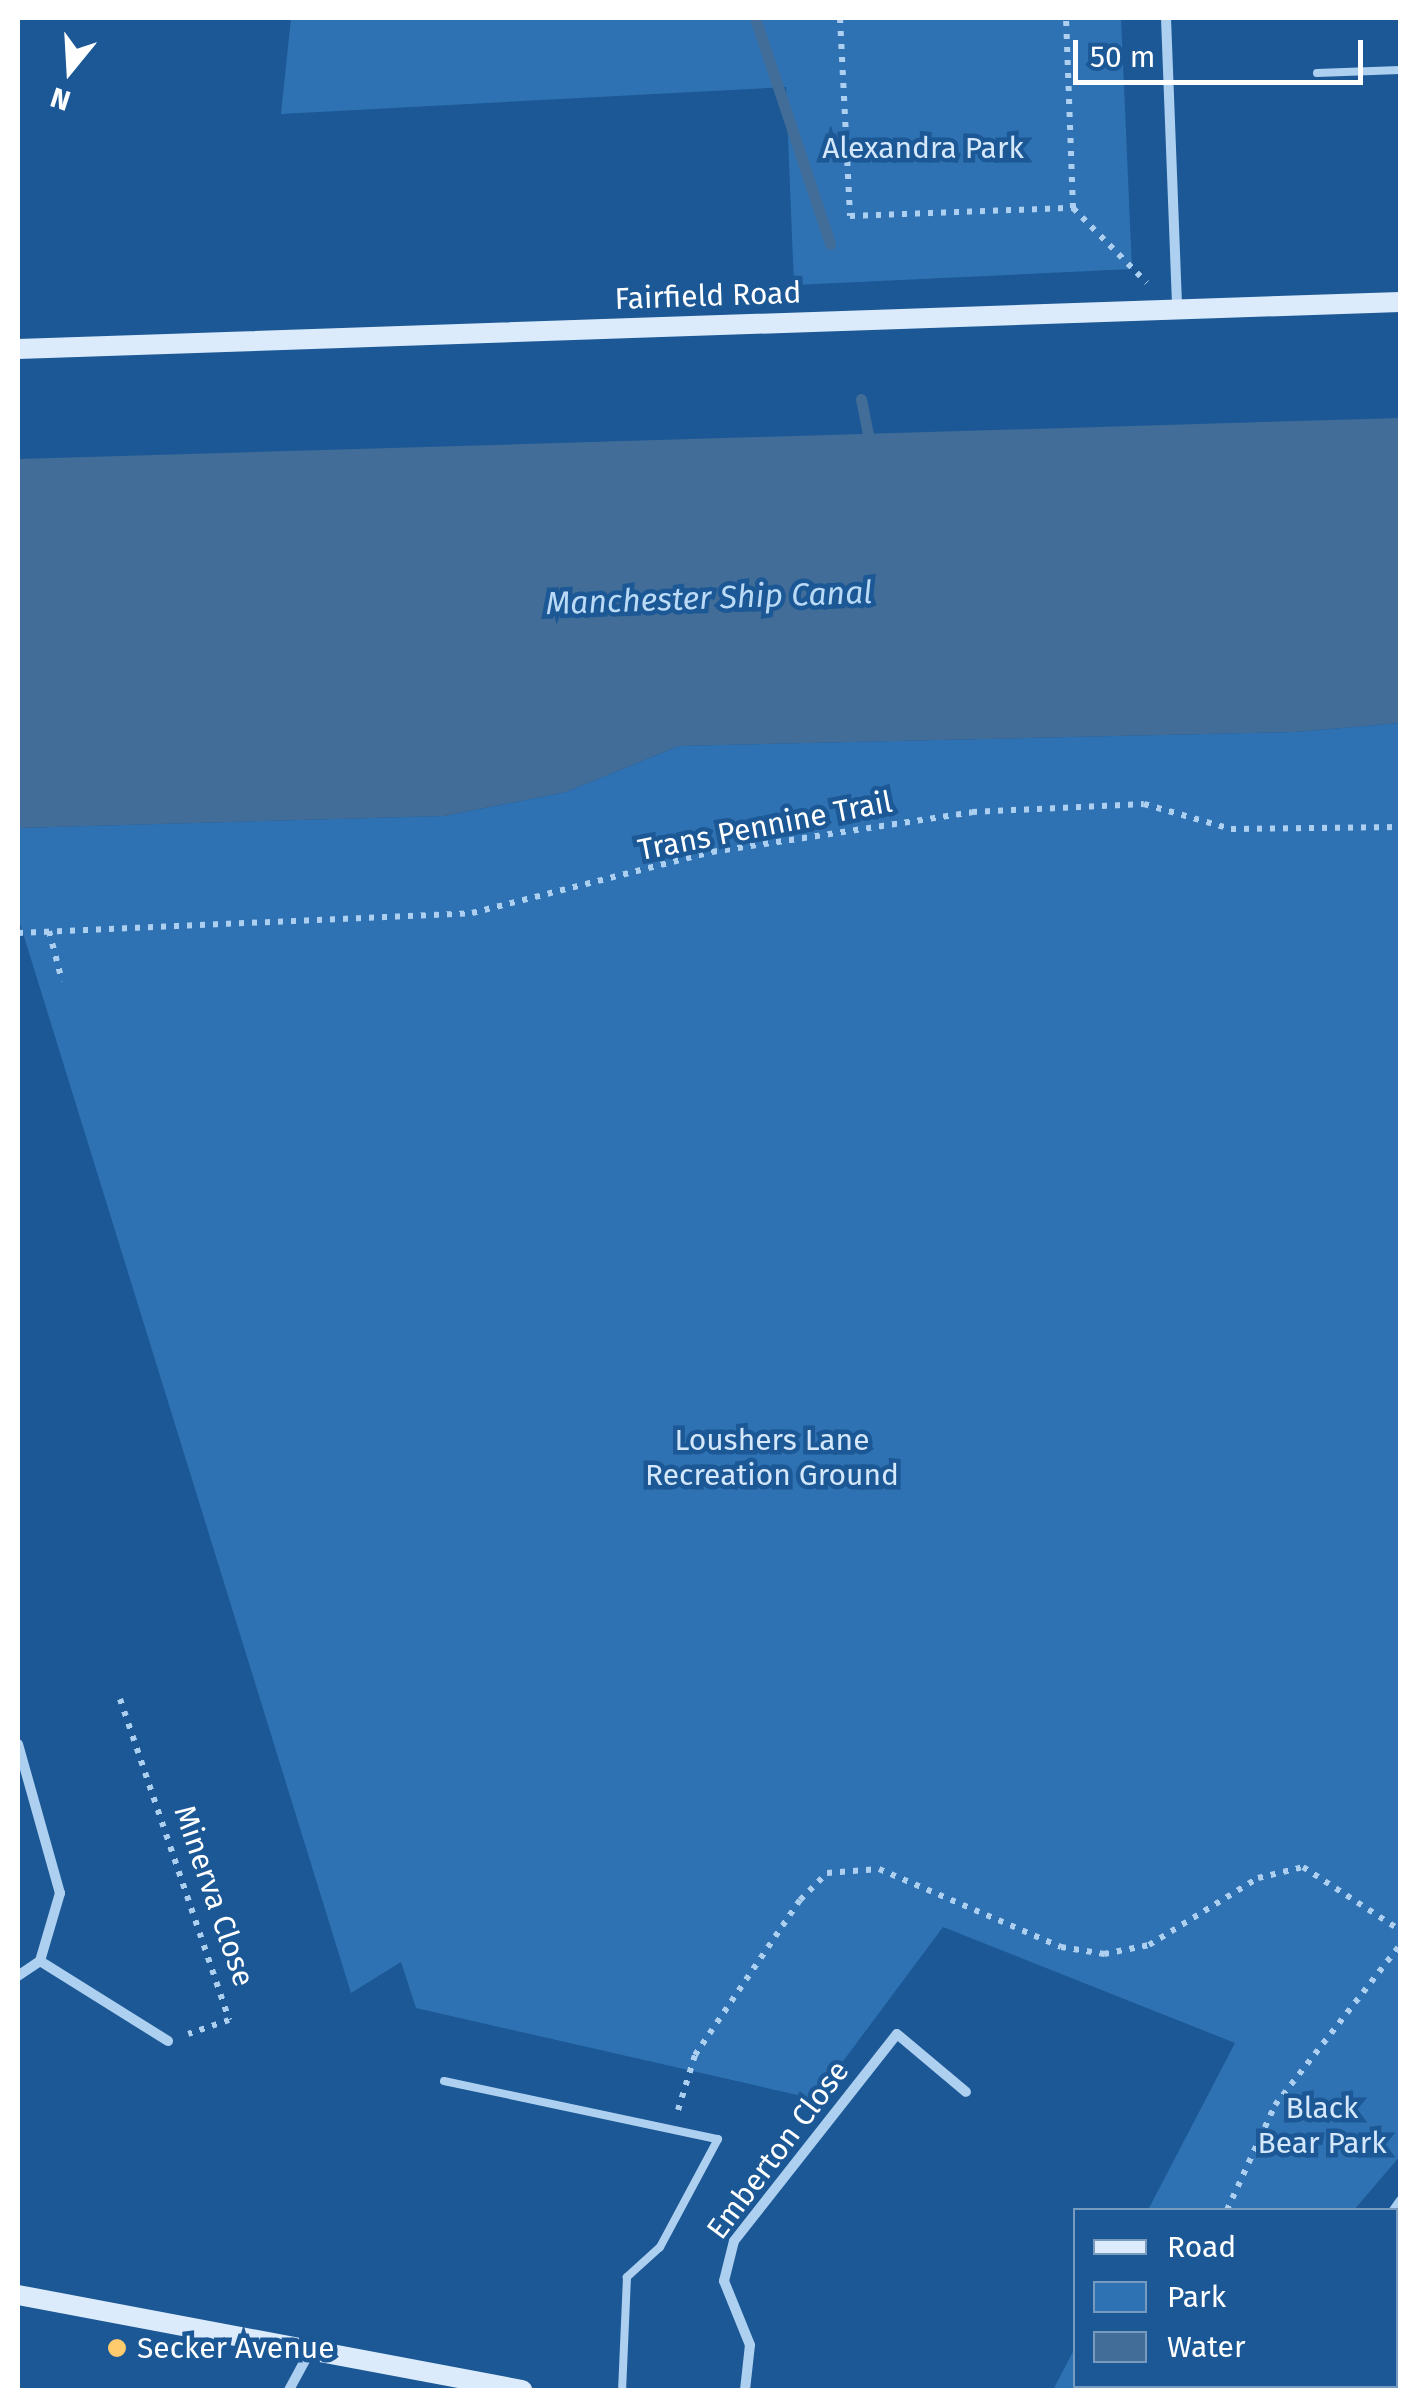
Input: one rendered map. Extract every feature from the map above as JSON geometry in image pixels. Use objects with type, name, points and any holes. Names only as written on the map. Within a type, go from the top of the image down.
[{"type":"main road","name":"Fairfield Road","points":[[18,349],[1400,302]]},
{"type":"main road","points":[[18,2295],[522,2390]]},
{"type":"street","points":[[1166,18],[1178,311]]},
{"type":"street","points":[[18,1744],[60,1893],[40,1961],[18,1976]]},
{"type":"street","points":[[40,1961],[168,2042]]},
{"type":"street","name":"Emberton Close","points":[[745,2390],[750,2345],[724,2281],[734,2242],[897,2034],[966,2092]]},
{"type":"street","points":[[289,2390],[310,2351]]},
{"type":"lane","points":[[1317,72],[1400,70]]},
{"type":"lane","points":[[444,2081],[718,2139],[660,2247],[627,2278],[622,2390]]},
{"type":"path","points":[[840,18],[850,216],[1073,208]]},
{"type":"path","points":[[1066,18],[1073,208],[1178,311]]},
{"type":"path","name":"Trans Pennine Trail","points":[[18,933],[472,913],[712,852],[972,812],[1144,804],[1232,829],[1400,827]]},
{"type":"path","points":[[49,931],[62,981]]},
{"type":"path","name":"Minerva Close","points":[[120,1698],[229,2020],[168,2042]]},
{"type":"path","points":[[673,2129],[695,2055],[800,1900],[827,1873],[879,1868],[1061,1946],[1104,1954],[1149,1945],[1258,1878],[1304,1866],[1400,1930]]},
{"type":"path","points":[[1228,2208],[1276,2105],[1400,1945]]},
{"type":"green space","name":"Alexandra Park","points":[[291,18],[1121,18],[1132,269],[794,285],[786,87],[281,114]]},
{"type":"green space","name":"Loushers Lane Recreation Ground","points":[[1400,723],[1400,2156],[1356,2208],[1149,2208],[1235,2043],[943,1927],[815,2099],[416,2008],[401,1962],[351,1993],[18,917],[18,828],[444,816],[566,792],[679,746],[1296,732]]},
{"type":"green space","points":[[1073,2352],[1073,2388],[1130,2388],[1053,2390]]},
{"type":"water","name":"Manchester Ship Canal","points":[[1400,418],[1400,723],[1296,732],[679,746],[566,792],[444,816],[18,828],[18,459]]},
{"type":"waterway","points":[[755,18],[830,244]]},
{"type":"waterway","points":[[861,399],[871,449]]},
{"type":"place","name":"Secker Avenue","points":[[117,2348]]},
{"type":"park label","name":"Black Bear Park","points":[[1322,2125]]}]
